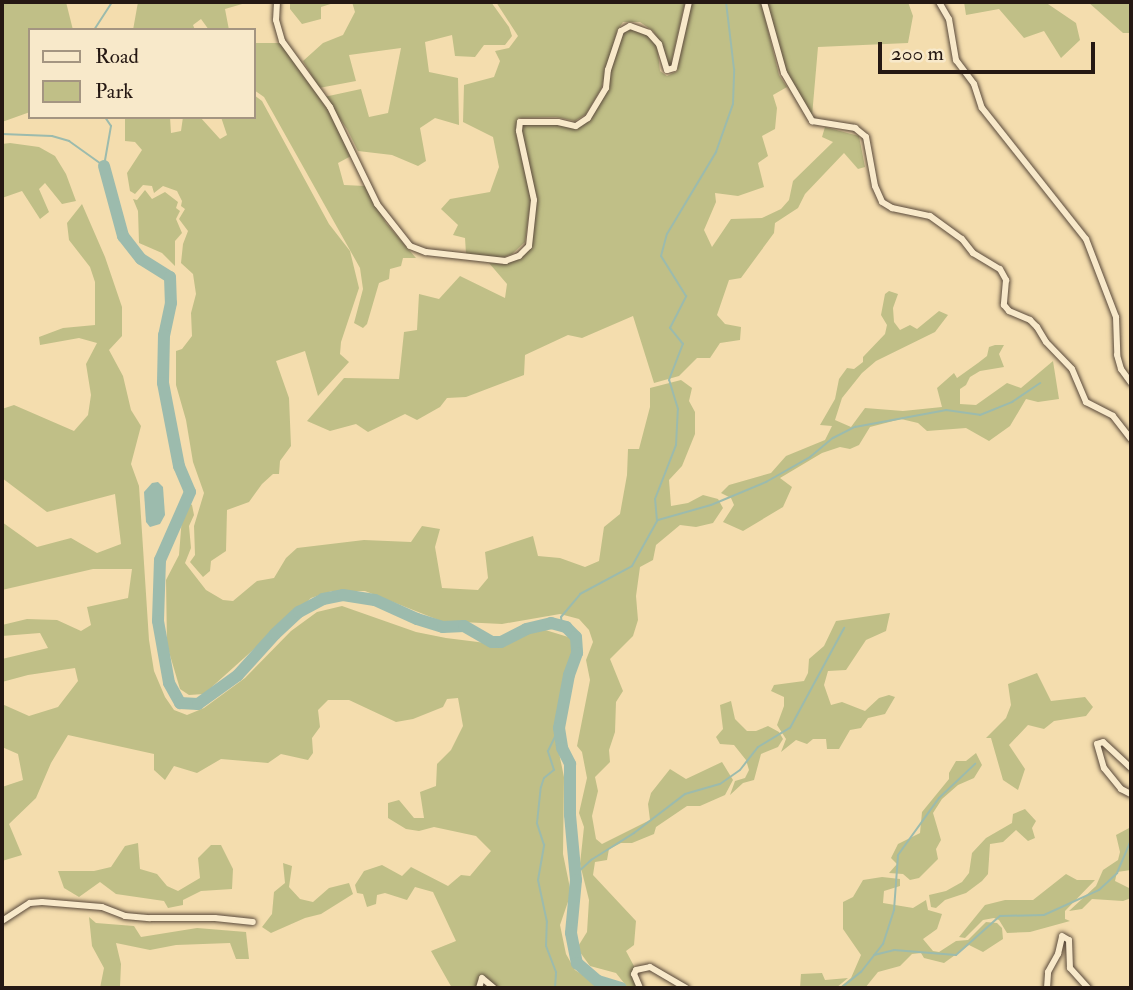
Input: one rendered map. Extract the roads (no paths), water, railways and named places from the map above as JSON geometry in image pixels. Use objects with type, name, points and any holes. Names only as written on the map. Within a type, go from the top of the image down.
[{"type":"street","points":[[277,2],[276,20],[282,41],[330,107],[377,204],[410,246],[426,252],[505,261],[519,256],[528,246],[534,200],[519,131],[520,122],[558,122],[576,126],[588,118],[606,88],[608,70],[621,31],[631,26],[649,33],[659,44],[667,70],[674,68],[689,2]]},
{"type":"street","points":[[764,2],[784,73],[812,121],[855,128],[866,137],[875,186],[882,202],[892,208],[930,216],[962,239],[973,253],[1000,269],[1006,281],[1004,305],[1009,311],[1030,320],[1037,327],[1046,342],[1072,369],[1086,402],[1113,416],[1131,439]]},
{"type":"street","points":[[939,2],[949,19],[956,60],[974,84],[982,108],[1086,239],[1116,317],[1117,355],[1121,369],[1131,383]]},
{"type":"street","points":[[1131,768],[1103,742],[1097,744],[1104,768],[1121,789],[1131,794]]},
{"type":"street","points":[[2,921],[30,903],[41,902],[93,905],[137,917],[215,918],[253,922]]},
{"type":"street","points":[[1047,988],[1048,972],[1062,936],[1069,940],[1070,968],[1088,988]]},
{"type":"street","points":[[640,988],[634,974],[636,970],[650,967],[686,988]]},
{"type":"street","points":[[479,988],[482,978],[494,988]]},
{"type":"waterway","points":[[95,28],[112,2]]},
{"type":"waterway","points":[[562,626],[561,617],[580,594],[632,566],[657,521],[655,499],[676,445],[678,409],[669,380],[683,344],[670,328],[686,296],[661,256],[667,234],[716,152],[733,104],[734,69],[726,2]]},
{"type":"waterway","points":[[2,134],[52,136],[69,141],[104,166],[111,126],[106,119]]},
{"type":"waterway","points":[[104,166],[123,236],[141,259],[170,277],[171,303],[164,335],[163,383],[179,466],[190,492],[160,560],[158,621],[169,683],[180,703],[198,704],[238,675],[299,612],[323,599],[343,595],[375,600],[417,619],[443,627],[464,626],[492,642],[501,642],[526,629],[551,623],[566,627],[576,637],[577,653],[569,675],[559,728],[562,748],[570,764],[570,815],[576,880],[571,933],[577,963],[598,981],[621,988]]},
{"type":"waterway","points":[[658,520],[711,505],[766,482],[810,457],[833,438],[855,427],[946,410],[980,415],[1012,402],[1040,383]]},
{"type":"waterway","points":[[576,874],[591,860],[634,833],[685,794],[720,784],[740,770],[758,747],[790,728],[844,628]]},
{"type":"waterway","points":[[555,988],[556,972],[546,946],[547,922],[538,880],[544,845],[537,823],[541,787],[544,778],[554,770],[548,751],[559,728]]},
{"type":"waterway","points":[[841,988],[861,972],[883,944],[894,910],[898,855],[939,798],[975,764]]},
{"type":"waterway","points":[[874,955],[894,950],[956,955],[1000,916],[1044,915],[1099,890],[1117,873],[1131,840]]}]
